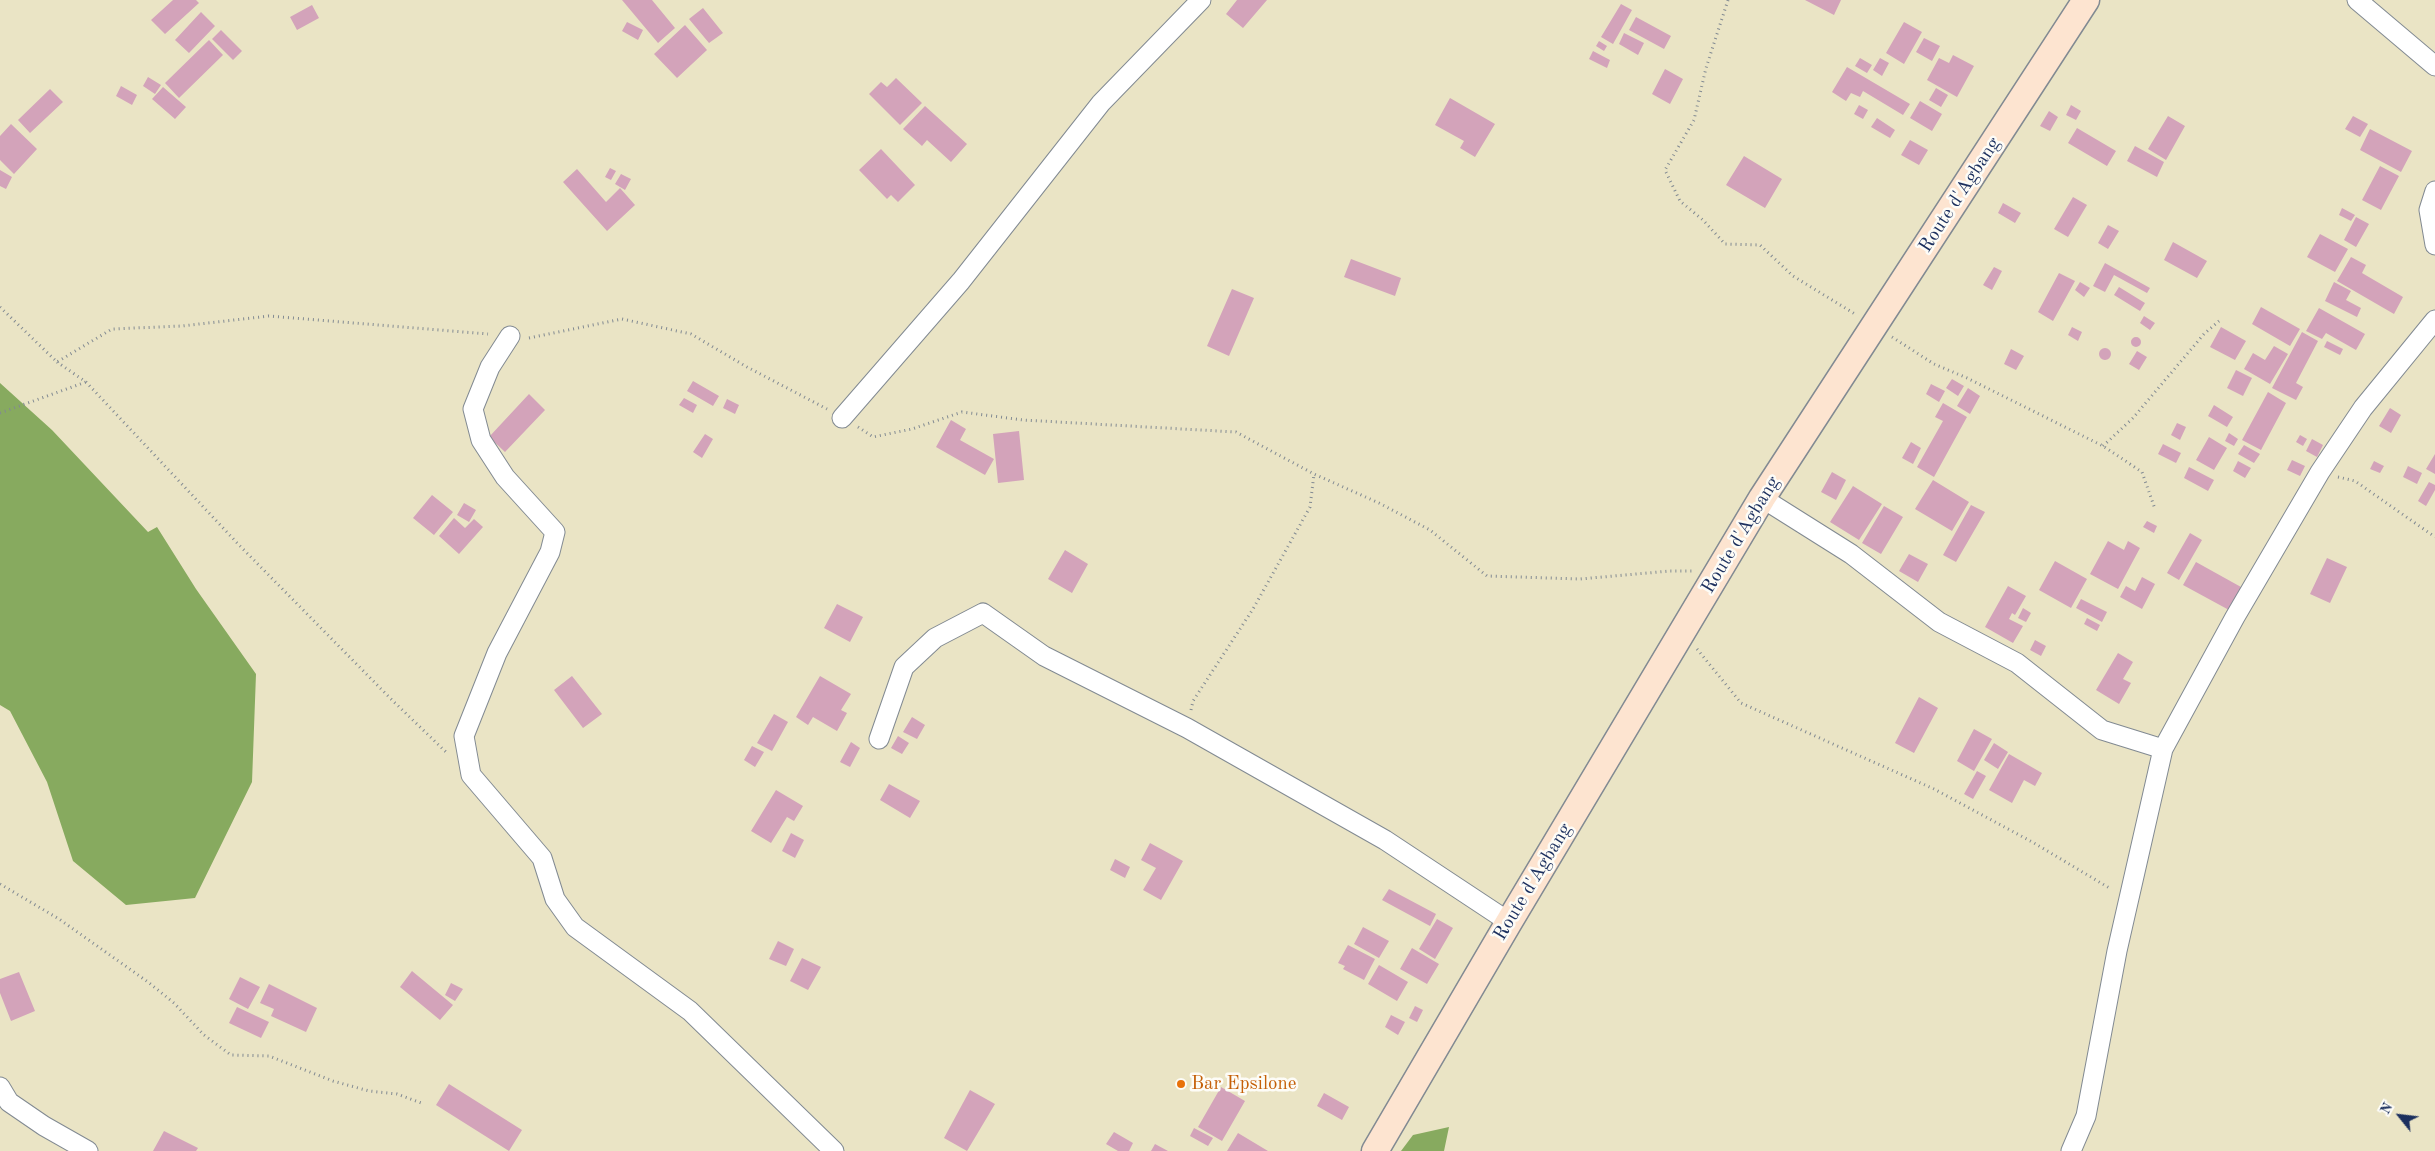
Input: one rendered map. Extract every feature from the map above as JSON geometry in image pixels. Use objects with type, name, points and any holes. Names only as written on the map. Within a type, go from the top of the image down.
[{"type":"main road","name":"Route d'Agbang","points":[[1375,1151],[1762,498],[1875,326],[2079,2]]},
{"type":"street","points":[[842,418],[961,281],[1101,103],[1201,0]]},
{"type":"street","points":[[2357,0],[2435,66]]},
{"type":"street","points":[[2435,190],[2429,210],[2435,245]]},
{"type":"street","points":[[2071,1151],[2086,1116],[2128,900],[2163,749],[2235,617],[2320,472],[2363,408],[2435,320]]},
{"type":"street","points":[[510,336],[490,367],[473,409],[481,440],[505,477],[555,532],[550,552],[497,653],[464,736],[471,775],[542,858],[556,898],[575,927],[690,1012],[834,1151]]},
{"type":"street","points":[[1762,498],[1851,554],[1939,622],[2017,664],[2102,730],[2163,749]]},
{"type":"street","points":[[879,739],[904,667],[935,638],[982,613],[1044,656],[1187,728],[1385,840],[1509,922]]},
{"type":"street","points":[[0,1088],[9,1102],[44,1126],[88,1151]]},
{"type":"path","points":[[1728,0],[1706,68],[1694,120],[1666,170],[1680,201],[1703,220],[1725,244],[1760,245],[1793,276],[1934,364],[1967,378],[2103,446],[2142,472],[2155,509]]},
{"type":"path","points":[[2103,446],[2134,418],[2204,334],[2219,321]]},
{"type":"path","points":[[57,362],[86,382],[240,546],[392,700],[471,775]]},
{"type":"path","points":[[0,413],[86,382]]},
{"type":"path","points":[[2320,472],[2355,482],[2435,537]]},
{"type":"path","points":[[1187,728],[1193,701],[1253,609],[1310,507],[1314,474]]},
{"type":"path","points":[[1683,631],[1741,703],[1934,789],[2034,843],[2128,900]]},
{"type":"path","points":[[0,884],[59,919],[148,982],[174,1003],[204,1035],[231,1055],[269,1056],[333,1081],[369,1091],[397,1094],[424,1104]]},
{"type":"green space","points":[[0,383],[52,430],[148,532],[157,527],[196,589],[256,674],[252,782],[195,898],[126,905],[73,861],[47,782],[10,711],[0,705]]},
{"type":"green space","points":[[1449,1127],[1444,1151],[1401,1151],[1413,1135]]},
{"type":"building","points":[[173,0],[196,0],[199,3],[165,34],[151,20]]},
{"type":"building","points":[[622,0],[652,0],[675,28],[658,43]]},
{"type":"building","points":[[1237,0],[1267,0],[1243,28],[1226,14]]},
{"type":"building","points":[[1805,0],[1841,0],[1834,15]]},
{"type":"building","points":[[1621,4],[1632,10],[1613,44],[1601,37]]},
{"type":"building","points":[[312,5],[319,18],[297,30],[290,17]]},
{"type":"building","points":[[703,8],[723,33],[709,43],[689,19]]},
{"type":"building","points":[[201,12],[215,26],[189,53],[175,40]]},
{"type":"building","points":[[1636,17],[1671,36],[1664,49],[1629,30]]},
{"type":"building","points":[[627,22],[643,30],[638,40],[622,31]]},
{"type":"building","points":[[1904,22],[1922,32],[1904,64],[1886,53]]},
{"type":"building","points":[[685,25],[707,50],[677,78],[654,54]]},
{"type":"building","points":[[221,30],[242,51],[233,60],[212,39]]},
{"type":"building","points":[[1624,33],[1644,43],[1638,55],[1619,44]]},
{"type":"building","points":[[1924,38],[1940,46],[1932,61],[1916,52]]},
{"type":"building","points":[[209,40],[223,55],[179,98],[165,83]]},
{"type":"building","points":[[1599,41],[1607,46],[1604,51],[1596,46]]},
{"type":"building","points":[[1593,51],[1610,60],[1607,68],[1589,59]]},
{"type":"building","points":[[1953,55],[1974,66],[1957,97],[1927,80],[1939,58],[1949,63]]},
{"type":"building","points":[[1860,58],[1872,65],[1867,73],[1855,66]]},
{"type":"building","points":[[1880,58],[1889,63],[1882,76],[1873,70]]},
{"type":"building","points":[[1847,67],[1910,104],[1903,115],[1863,91],[1860,97],[1851,93],[1846,101],[1832,92]]},
{"type":"building","points":[[1665,69],[1683,79],[1670,104],[1652,94]]},
{"type":"building","points":[[148,77],[161,85],[155,94],[143,86]]},
{"type":"building","points":[[896,78],[922,103],[900,125],[869,94],[881,82],[887,87]]},
{"type":"building","points":[[121,86],[137,95],[132,105],[116,96]]},
{"type":"building","points":[[163,87],[186,107],[175,119],[152,99]]},
{"type":"building","points":[[1936,88],[1948,95],[1941,107],[1929,100]]},
{"type":"building","points":[[50,89],[63,102],[30,133],[18,120]]},
{"type":"building","points":[[1450,98],[1495,124],[1475,157],[1460,148],[1464,141],[1435,125]]},
{"type":"building","points":[[1920,101],[1942,114],[1932,131],[1910,118]]},
{"type":"building","points":[[1859,105],[1868,110],[1863,119],[1854,114]]},
{"type":"building","points":[[2071,105],[2081,111],[2076,120],[2066,115]]},
{"type":"building","points":[[925,106],[967,144],[951,162],[927,140],[922,146],[903,129]]},
{"type":"building","points":[[2049,111],[2058,117],[2050,131],[2040,126]]},
{"type":"building","points":[[2168,116],[2185,126],[2166,160],[2148,149]]},
{"type":"building","points":[[2353,116],[2368,124],[2360,137],[2345,129]]},
{"type":"building","points":[[1877,118],[1895,130],[1890,138],[1871,127]]},
{"type":"building","points":[[11,124],[37,149],[14,174],[0,160],[0,136]]},
{"type":"building","points":[[2077,128],[2116,151],[2107,166],[2068,143]]},
{"type":"building","points":[[2370,129],[2412,151],[2401,172],[2360,150]]},
{"type":"building","points":[[1910,140],[1928,150],[1919,165],[1901,155]]},
{"type":"building","points":[[2135,146],[2164,162],[2157,177],[2127,161]]},
{"type":"building","points":[[881,149],[915,185],[898,202],[891,195],[887,199],[859,170]]},
{"type":"building","points":[[1744,156],[1782,179],[1765,208],[1726,185]]},
{"type":"building","points":[[2380,166],[2399,176],[2381,210],[2362,200]]},
{"type":"building","points":[[610,168],[616,171],[611,180],[605,177]]},
{"type":"building","points":[[577,169],[606,202],[620,188],[635,205],[607,231],[563,182]]},
{"type":"building","points":[[0,170],[12,177],[6,189],[0,186]]},
{"type":"building","points":[[621,174],[631,179],[625,190],[615,184]]},
{"type":"building","points":[[2073,197],[2087,205],[2068,237],[2054,229]]},
{"type":"building","points":[[2003,203],[2021,213],[2015,223],[1998,213]]},
{"type":"building","points":[[2342,208],[2355,215],[2351,221],[2339,215]]},
{"type":"building","points":[[2356,217],[2369,224],[2356,247],[2344,240]]},
{"type":"building","points":[[2108,225],[2119,231],[2108,249],[2098,243]]},
{"type":"building","points":[[2320,234],[2348,249],[2335,272],[2307,257]]},
{"type":"building","points":[[2173,242],[2207,261],[2197,278],[2164,260]]},
{"type":"building","points":[[2351,257],[2366,265],[2362,273],[2403,297],[2394,314],[2337,281]]},
{"type":"building","points":[[1351,259],[1401,278],[1395,296],[1344,277]]},
{"type":"building","points":[[2105,263],[2150,288],[2147,293],[2114,275],[2105,292],[2093,286]]},
{"type":"building","points":[[1994,267],[2002,271],[1992,290],[1983,285]]},
{"type":"building","points":[[2059,273],[2075,281],[2053,321],[2038,312]]},
{"type":"building","points":[[2080,282],[2090,288],[2084,297],[2075,290]]},
{"type":"building","points":[[2334,282],[2351,291],[2346,300],[2361,308],[2357,317],[2325,301]]},
{"type":"building","points":[[2119,287],[2145,303],[2140,311],[2114,295]]},
{"type":"building","points":[[1232,289],[1254,298],[1229,356],[1207,346]]},
{"type":"building","points":[[2261,307],[2300,329],[2290,346],[2252,324]]},
{"type":"building","points":[[2319,308],[2365,334],[2356,350],[2326,333],[2322,339],[2306,331]]},
{"type":"building","points":[[2144,316],[2155,323],[2150,330],[2140,323]]},
{"type":"building","points":[[2072,327],[2082,332],[2078,341],[2068,335]]},
{"type":"building","points":[[2221,327],[2246,341],[2235,360],[2210,347]]},
{"type":"building","points":[[2302,332],[2318,341],[2296,383],[2303,387],[2296,400],[2272,388]]},
{"type":"building","points":[[2136,337],[2141,342],[2136,347],[2131,342]]},
{"type":"building","points":[[2327,341],[2343,349],[2340,355],[2324,347]]},
{"type":"building","points":[[2274,346],[2288,354],[2270,384],[2244,369],[2253,353],[2265,360]]},
{"type":"building","points":[[2105,348],[2111,354],[2105,360],[2099,354]]},
{"type":"building","points":[[2011,349],[2024,356],[2016,370],[2004,364]]},
{"type":"building","points":[[2137,351],[2147,357],[2139,370],[2129,364]]},
{"type":"building","points":[[2236,370],[2252,378],[2243,396],[2227,388]]},
{"type":"building","points":[[1952,379],[1964,386],[1958,396],[1946,388]]},
{"type":"building","points":[[693,381],[719,396],[713,406],[687,391]]},
{"type":"building","points":[[1931,384],[1945,391],[1939,402],[1926,394]]},
{"type":"building","points":[[1968,388],[1980,396],[1970,414],[1957,406]]},
{"type":"building","points":[[2268,392],[2286,403],[2261,450],[2242,440]]},
{"type":"building","points":[[529,394],[545,410],[505,452],[489,437]]},
{"type":"building","points":[[684,398],[697,405],[693,413],[679,405]]},
{"type":"building","points":[[727,399],[739,405],[735,414],[723,408]]},
{"type":"building","points":[[1943,403],[1967,417],[1934,477],[1917,467],[1943,421],[1935,417]]},
{"type":"building","points":[[2214,405],[2233,417],[2227,427],[2208,416]]},
{"type":"building","points":[[2390,408],[2401,415],[2391,433],[2379,426]]},
{"type":"building","points":[[951,420],[966,429],[960,440],[994,459],[985,475],[936,447]]},
{"type":"building","points":[[2177,423],[2186,427],[2180,440],[2171,435]]},
{"type":"building","points":[[1019,431],[1024,480],[998,483],[993,434]]},
{"type":"building","points":[[2229,433],[2238,439],[2234,446],[2225,441]]},
{"type":"building","points":[[705,434],[713,439],[702,458],[693,452]]},
{"type":"building","points":[[2300,435],[2307,439],[2303,446],[2296,442]]},
{"type":"building","points":[[2209,437],[2227,448],[2214,470],[2196,460]]},
{"type":"building","points":[[2312,439],[2323,445],[2317,457],[2306,451]]},
{"type":"building","points":[[1911,442],[1921,448],[1913,464],[1902,458]]},
{"type":"building","points":[[2163,444],[2181,453],[2176,463],[2158,454]]},
{"type":"building","points":[[2244,445],[2260,454],[2254,463],[2238,454]]},
{"type":"building","points":[[2435,454],[2435,474],[2426,469]]},
{"type":"building","points":[[2292,460],[2305,466],[2300,476],[2287,470]]},
{"type":"building","points":[[2238,461],[2251,468],[2245,478],[2233,471]]},
{"type":"building","points":[[2374,461],[2384,466],[2380,473],[2370,469]]},
{"type":"building","points":[[2408,466],[2422,473],[2417,484],[2403,477]]},
{"type":"building","points":[[2189,467],[2214,480],[2208,491],[2184,478]]},
{"type":"building","points":[[1832,472],[1846,480],[1836,500],[1821,492]]},
{"type":"building","points":[[1933,480],[1969,502],[1952,531],[1915,509]]},
{"type":"building","points":[[2429,482],[2435,485],[2435,490],[2426,506],[2418,501]]},
{"type":"building","points":[[1853,486],[1882,504],[1859,540],[1830,522]]},
{"type":"building","points":[[432,495],[453,512],[434,535],[413,518]]},
{"type":"building","points":[[464,503],[476,510],[469,522],[457,515]]},
{"type":"building","points":[[1971,505],[1985,512],[1956,562],[1943,555]]},
{"type":"building","points":[[1884,506],[1903,517],[1881,554],[1862,543]]},
{"type":"building","points":[[454,518],[465,528],[474,519],[483,527],[459,554],[439,536]]},
{"type":"building","points":[[2147,521],[2157,526],[2154,533],[2143,527]]},
{"type":"building","points":[[2190,533],[2202,540],[2179,580],[2167,573]]},
{"type":"building","points":[[2108,541],[2124,550],[2128,541],[2140,548],[2118,589],[2090,574]]},
{"type":"building","points":[[1065,550],[1088,564],[1072,593],[1048,579]]},
{"type":"building","points":[[1909,554],[1928,564],[1918,582],[1899,571]]},
{"type":"building","points":[[2327,558],[2347,567],[2330,603],[2310,594]]},
{"type":"building","points":[[2055,561],[2087,579],[2071,608],[2039,590]]},
{"type":"building","points":[[2196,562],[2241,587],[2229,610],[2183,585]]},
{"type":"building","points":[[2142,577],[2155,584],[2142,609],[2120,597],[2126,586],[2135,591]]},
{"type":"building","points":[[2008,586],[2026,596],[2015,615],[2012,613],[2009,619],[2023,626],[2013,643],[1985,627]]},
{"type":"building","points":[[2081,599],[2107,612],[2102,622],[2076,608]]},
{"type":"building","points":[[837,604],[863,617],[850,642],[824,628]]},
{"type":"building","points":[[2023,608],[2031,613],[2026,622],[2018,618]]},
{"type":"building","points":[[2087,618],[2100,625],[2097,631],[2084,624]]},
{"type":"building","points":[[2035,640],[2046,646],[2041,656],[2030,650]]},
{"type":"building","points":[[2118,653],[2133,662],[2123,679],[2131,683],[2119,704],[2096,690]]},
{"type":"building","points":[[572,676],[602,714],[583,728],[554,690]]},
{"type":"building","points":[[820,676],[851,694],[841,710],[847,713],[837,731],[813,717],[808,725],[796,717]]},
{"type":"building","points":[[1919,697],[1938,708],[1914,753],[1895,743]]},
{"type":"building","points":[[774,714],[788,722],[772,751],[757,743]]},
{"type":"building","points":[[912,717],[925,725],[917,739],[903,732]]},
{"type":"building","points":[[1974,729],[1992,739],[1974,771],[1957,761]]},
{"type":"building","points":[[898,736],[909,743],[902,754],[891,748]]},
{"type":"building","points":[[851,742],[860,748],[850,767],[840,762]]},
{"type":"building","points":[[1994,743],[2008,752],[1998,769],[1984,760]]},
{"type":"building","points":[[752,746],[764,752],[755,767],[744,760]]},
{"type":"building","points":[[2009,754],[2042,773],[2035,786],[2024,780],[2012,803],[1989,790]]},
{"type":"building","points":[[1977,771],[1986,776],[1973,799],[1964,794]]},
{"type":"building","points":[[889,784],[920,801],[910,818],[880,800]]},
{"type":"building","points":[[776,790],[803,806],[794,821],[787,817],[771,843],[751,831]]},
{"type":"building","points":[[791,833],[804,840],[795,858],[782,851]]},
{"type":"building","points":[[1150,843],[1183,861],[1161,900],[1143,890],[1156,868],[1141,860]]},
{"type":"building","points":[[1115,859],[1130,867],[1125,878],[1110,870]]},
{"type":"building","points":[[1389,889],[1436,914],[1430,926],[1382,900]]},
{"type":"building","points":[[1437,919],[1453,928],[1435,959],[1419,949]]},
{"type":"building","points":[[1363,927],[1389,941],[1379,958],[1354,944]]},
{"type":"building","points":[[778,941],[794,949],[786,966],[769,959]]},
{"type":"building","points":[[1348,945],[1375,959],[1364,980],[1343,969],[1345,966],[1338,963]]},
{"type":"building","points":[[1412,948],[1439,964],[1427,984],[1400,969]]},
{"type":"building","points":[[802,958],[821,967],[808,990],[790,981]]},
{"type":"building","points":[[1379,965],[1408,982],[1397,1001],[1368,984]]},
{"type":"building","points":[[412,971],[453,1005],[440,1020],[400,987]]},
{"type":"building","points":[[19,972],[35,1011],[11,1021],[0,993],[0,979]]},
{"type":"building","points":[[240,977],[260,987],[248,1009],[229,999]]},
{"type":"building","points":[[451,983],[463,989],[455,1001],[445,995]]},
{"type":"building","points":[[269,984],[317,1008],[306,1032],[271,1016],[274,1009],[260,1003]]},
{"type":"building","points":[[1415,1006],[1423,1010],[1417,1022],[1409,1018]]},
{"type":"building","points":[[237,1007],[269,1022],[261,1038],[229,1023]]},
{"type":"building","points":[[1391,1015],[1405,1022],[1398,1035],[1385,1027]]},
{"type":"building","points":[[449,1084],[522,1130],[509,1151],[436,1105]]},
{"type":"building","points":[[1221,1087],[1245,1101],[1222,1141],[1198,1127]]},
{"type":"building","points":[[970,1090],[995,1104],[967,1151],[944,1138]]},
{"type":"building","points":[[1324,1093],[1349,1107],[1342,1120],[1317,1106]]},
{"type":"building","points":[[1194,1128],[1213,1138],[1208,1146],[1190,1136]]},
{"type":"building","points":[[164,1131],[198,1148],[196,1151],[153,1151]]},
{"type":"building","points":[[1114,1132],[1133,1143],[1129,1151],[1118,1151],[1106,1144]]},
{"type":"building","points":[[1238,1133],[1268,1151],[1227,1151]]},
{"type":"building","points":[[1155,1144],[1168,1151],[1151,1151]]},
{"type":"place","name":"Bar Epsilone","points":[[1181,1084]]}]
